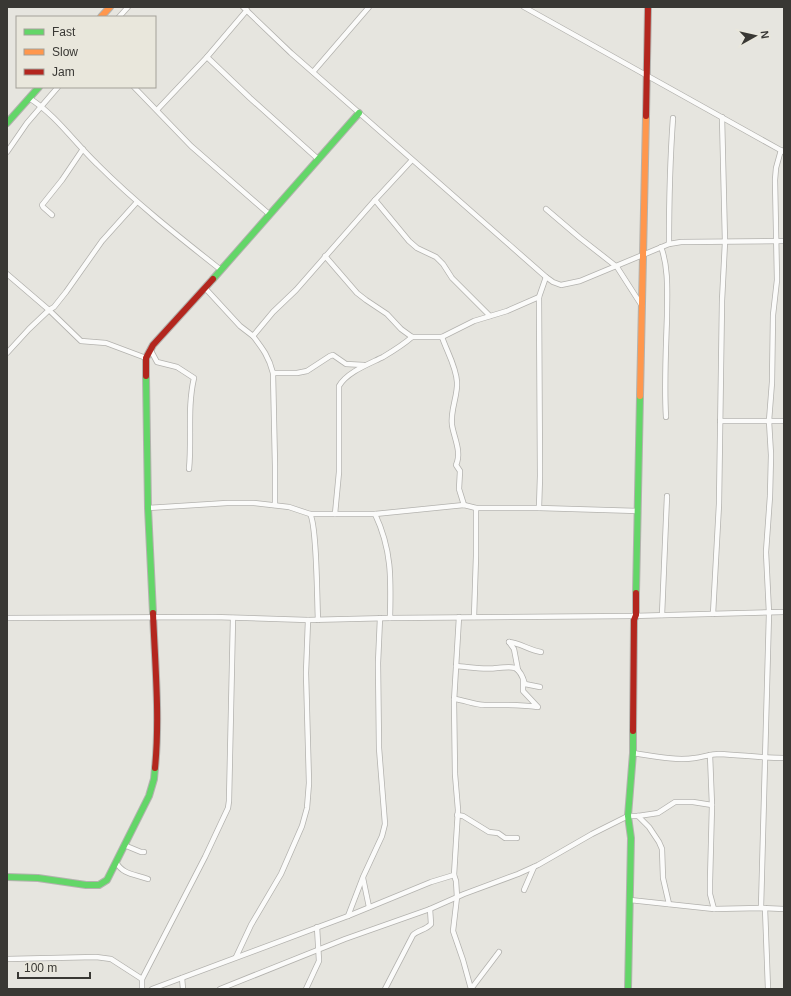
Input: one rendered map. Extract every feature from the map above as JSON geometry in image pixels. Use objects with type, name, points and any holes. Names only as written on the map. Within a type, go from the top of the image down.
[{"type":"main road","points":[[102,16],[110,7]]},
{"type":"main road","points":[[628,989],[630,831],[628,816],[633,753],[634,620],[636,616],[648,7]]},
{"type":"main road","points":[[7,123],[38,88]]},
{"type":"main road","points":[[7,877],[38,878],[86,885],[100,885],[107,880],[149,796],[154,779],[157,745],[157,712],[148,508],[146,358],[150,349],[359,113]]},
{"type":"street","points":[[120,16],[128,7]]},
{"type":"street","points":[[313,72],[369,7]]},
{"type":"street","points":[[524,7],[782,151],[776,168],[776,285],[773,315],[772,382],[769,421],[771,455],[766,552],[769,613],[763,908],[768,989]]},
{"type":"street","points":[[157,110],[208,57],[245,9],[412,160],[553,282],[561,285],[580,282],[669,244],[681,242],[784,241]]},
{"type":"street","points":[[208,57],[250,98],[318,159]]},
{"type":"street","points":[[7,152],[41,106],[57,88]]},
{"type":"street","points":[[135,88],[207,161],[269,214]]},
{"type":"street","points":[[29,98],[41,106],[137,202],[220,270]]},
{"type":"street","points":[[713,614],[719,504],[722,301],[725,242],[722,117]]},
{"type":"street","points":[[669,244],[673,118]]},
{"type":"street","points":[[52,215],[43,208],[42,205],[62,180],[83,149]]},
{"type":"street","points":[[253,336],[412,160]]},
{"type":"street","points":[[375,200],[409,241],[417,248],[436,257],[443,264],[452,278],[490,316]]},
{"type":"street","points":[[7,353],[29,329],[54,307],[102,241],[137,202]]},
{"type":"street","points":[[546,209],[617,267],[642,307]]},
{"type":"street","points":[[661,247],[666,262],[666,417]]},
{"type":"street","points":[[325,256],[357,293],[387,314],[401,329],[412,337],[442,337],[465,326],[507,311],[539,297]]},
{"type":"street","points":[[7,274],[49,310],[81,341],[106,343],[146,358]]},
{"type":"street","points":[[539,508],[539,297],[546,277]]},
{"type":"street","points":[[205,288],[240,326],[253,336],[267,355],[273,373],[275,466],[274,505]]},
{"type":"street","points":[[335,514],[339,472],[338,386],[366,365],[396,350],[412,337]]},
{"type":"street","points":[[442,337],[452,361],[457,382],[452,413],[452,425],[457,440],[458,460],[456,465],[460,471],[459,489],[464,505]]},
{"type":"street","points":[[150,349],[157,362],[177,367],[194,378],[190,405],[191,448],[189,469]]},
{"type":"street","points":[[273,373],[297,373],[307,371],[333,355],[346,364],[366,365]]},
{"type":"street","points":[[720,421],[784,421]]},
{"type":"street","points":[[662,615],[667,496]]},
{"type":"street","points":[[148,508],[227,503],[254,503],[290,507],[312,515],[375,514],[464,505],[476,508],[638,511]]},
{"type":"street","points":[[474,617],[476,508]]},
{"type":"street","points":[[375,514],[382,528],[389,556],[390,618]]},
{"type":"street","points":[[312,515],[318,620]]},
{"type":"street","points":[[7,618],[213,617],[318,620],[380,618],[636,616],[784,612]]},
{"type":"street","points":[[142,989],[142,979],[205,857],[228,808],[234,618]]},
{"type":"street","points":[[348,916],[363,877],[382,836],[385,824],[379,748],[378,663],[380,618]]},
{"type":"street","points":[[459,618],[454,699],[457,814],[454,875],[457,897],[453,931],[471,989]]},
{"type":"street","points":[[236,957],[251,925],[281,874],[302,826],[307,808],[309,783],[306,673],[308,620]]},
{"type":"street","points":[[540,687],[525,684],[524,679],[518,670],[514,649],[509,642],[517,643],[533,651],[541,652]]},
{"type":"street","points":[[456,666],[487,670],[509,667],[518,670]]},
{"type":"street","points":[[454,699],[484,705],[509,704],[538,707],[523,691],[524,679]]},
{"type":"street","points":[[633,753],[683,758],[695,758],[717,754],[784,758]]},
{"type":"street","points":[[711,764],[717,754]]},
{"type":"street","points":[[710,755],[712,805],[710,881],[714,909]]},
{"type":"street","points":[[220,989],[345,939],[430,909],[534,867],[592,834],[628,816],[658,813],[675,802],[693,802],[712,805]]},
{"type":"street","points":[[457,814],[489,832],[498,833],[505,838],[517,838]]},
{"type":"street","points":[[638,816],[649,827],[662,849],[663,878],[669,904]]},
{"type":"street","points":[[124,845],[140,852],[144,852]]},
{"type":"street","points":[[116,862],[120,869],[127,873],[139,875],[148,879]]},
{"type":"street","points":[[524,890],[534,867]]},
{"type":"street","points":[[152,989],[348,916],[431,882],[454,875]]},
{"type":"street","points":[[363,877],[369,907]]},
{"type":"street","points":[[630,900],[714,909],[784,909]]},
{"type":"street","points":[[385,989],[414,933],[426,929],[431,924],[430,909]]},
{"type":"street","points":[[306,989],[319,961],[317,927]]},
{"type":"street","points":[[471,989],[499,952]]},
{"type":"street","points":[[7,959],[106,958],[116,962],[142,979]]},
{"type":"street","points":[[182,978],[183,989]]},
{"type":"traffic: fast","points":[[7,123],[38,88]]},
{"type":"traffic: fast","points":[[213,279],[359,113]]},
{"type":"traffic: fast","points":[[146,376],[148,508],[153,613]]},
{"type":"traffic: fast","points":[[636,593],[640,396]]},
{"type":"traffic: fast","points":[[628,989],[631,838],[628,816],[633,753],[633,731]]},
{"type":"traffic: fast","points":[[7,877],[38,878],[86,885],[99,885],[107,880],[149,796],[154,779],[155,768]]},
{"type":"traffic: slow","points":[[102,16],[110,7]]},
{"type":"traffic: slow","points":[[640,396],[646,116]]},
{"type":"traffic: jam","points":[[646,116],[648,7]]},
{"type":"traffic: jam","points":[[146,376],[146,358],[153,345],[213,279]]},
{"type":"traffic: jam","points":[[633,731],[634,620],[636,615],[636,593]]},
{"type":"traffic: jam","points":[[153,613],[157,710],[155,768]]}]
